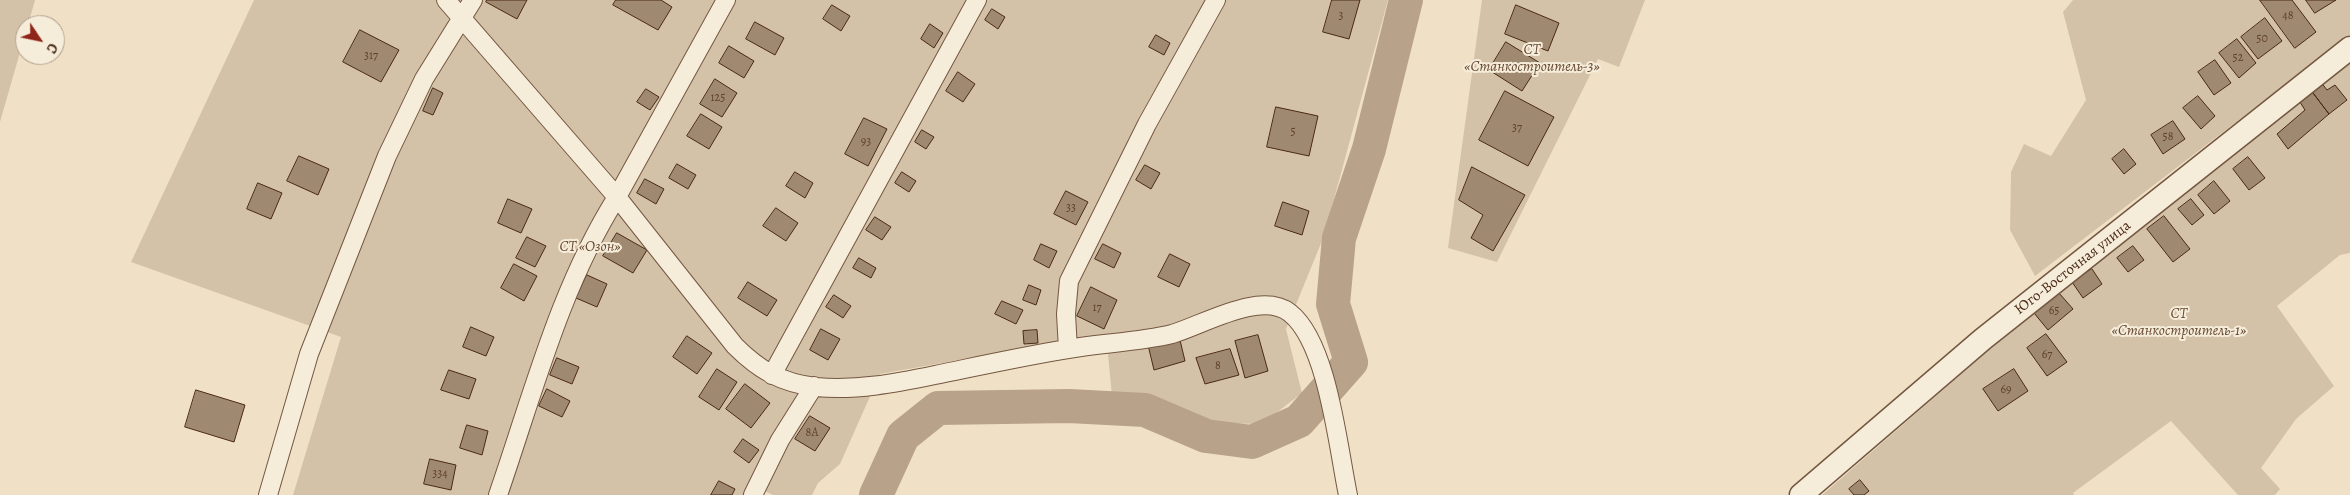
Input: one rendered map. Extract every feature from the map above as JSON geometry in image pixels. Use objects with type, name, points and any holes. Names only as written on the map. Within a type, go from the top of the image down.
[{"type":"street","points":[[446,0],[617,197],[735,346],[754,365],[772,375],[814,386],[882,385],[1068,349],[1172,334],[1247,308],[1270,304],[1290,313],[1308,335],[1323,373],[1348,495]]},
{"type":"street","points":[[268,495],[309,354],[387,156],[424,79],[473,0]]},
{"type":"street","points":[[498,495],[561,309],[598,228],[726,0]]},
{"type":"street","points":[[772,375],[977,0]]},
{"type":"street","points":[[1068,349],[1066,314],[1069,281],[1147,124],[1216,0]]},
{"type":"street","name":"Юго-Восточная улица","points":[[1801,495],[1983,339],[2350,48]]},
{"type":"street","points":[[753,495],[780,440],[814,386]]},
{"type":"green space","points":[[0,0],[35,0],[31,15],[15,15],[16,65],[0,122]]},
{"type":"green space","name":"СТ «Озон»","points":[[254,0],[1388,0],[1324,236],[1286,329],[1302,393],[1262,424],[1211,423],[1112,396],[1106,334],[880,374],[840,464],[818,483],[812,495],[773,495],[749,484],[744,495],[293,495],[341,337],[131,262]]},
{"type":"green space","name":"СТ «Станкостроитель-3»","points":[[1482,0],[1645,0],[1619,67],[1598,59],[1497,262],[1448,248]]},
{"type":"green space","points":[[2073,0],[2350,0],[2350,35],[2035,276],[2010,230],[2011,172],[2024,144],[2051,156],[2086,100],[2063,12]]},
{"type":"green space","name":"СТ «Станкостроитель-1»","points":[[2350,62],[2350,253],[2340,255],[2277,306],[2334,386],[2296,419],[2261,468],[2280,489],[2275,495],[2238,495],[2171,421],[2073,493],[2074,495],[1822,495],[1996,344]]},
{"type":"building","points":[[487,0],[527,0],[517,19],[486,2]]},
{"type":"building","points":[[616,0],[661,0],[672,7],[658,30],[613,5]]},
{"type":"building","points":[[1332,0],[1360,0],[1349,39],[1323,32]]},
{"type":"building","points":[[2260,0],[2292,0],[2316,32],[2295,48]]},
{"type":"building","points":[[2306,0],[2336,0],[2315,13]]},
{"type":"building","points":[[832,5],[850,16],[841,31],[823,19]]},
{"type":"building","points":[[1516,5],[1559,23],[1548,51],[1505,34]]},
{"type":"building","points":[[992,9],[1005,17],[998,29],[985,20]]},
{"type":"building","points":[[2265,18],[2282,41],[2258,59],[2241,37]]},
{"type":"building","points":[[755,22],[784,38],[775,55],[746,39]]},
{"type":"building","points":[[930,24],[943,33],[934,48],[921,39]]},
{"type":"building","points":[[360,30],[399,50],[381,82],[343,62]]},
{"type":"building","points":[[1156,35],[1170,43],[1164,55],[1149,47]]},
{"type":"building","points":[[2237,39],[2256,63],[2239,78],[2219,53]]},
{"type":"building","points":[[1506,42],[1540,63],[1522,91],[1489,70]]},
{"type":"building","points":[[729,46],[754,61],[744,78],[719,63]]},
{"type":"building","points":[[2215,60],[2231,83],[2214,95],[2198,72]]},
{"type":"building","points":[[958,72],[975,84],[963,102],[946,91]]},
{"type":"building","points":[[715,79],[737,93],[722,117],[700,104]]},
{"type":"building","points":[[2320,81],[2327,90],[2335,85],[2347,100],[2329,114],[2310,89]]},
{"type":"building","points":[[433,88],[443,93],[433,115],[423,111]]},
{"type":"building","points":[[646,89],[659,97],[650,110],[637,102]]},
{"type":"building","points":[[2310,89],[2329,114],[2288,149],[2277,134],[2305,110],[2298,99]]},
{"type":"building","points":[[1505,91],[1554,117],[1528,166],[1479,140]]},
{"type":"building","points":[[2198,96],[2215,116],[2201,129],[2183,108]]},
{"type":"building","points":[[1276,107],[1318,116],[1309,156],[1267,147]]},
{"type":"building","points":[[701,114],[722,127],[709,149],[687,136]]},
{"type":"building","points":[[864,118],[887,129],[868,166],[845,154]]},
{"type":"building","points":[[2173,121],[2185,139],[2163,154],[2151,135]]},
{"type":"building","points":[[922,130],[934,137],[926,149],[915,142]]},
{"type":"building","points":[[2124,149],[2136,164],[2124,174],[2112,159]]},
{"type":"building","points":[[299,156],[329,169],[318,195],[287,181]]},
{"type":"building","points":[[2248,157],[2265,178],[2249,190],[2233,169]]},
{"type":"building","points":[[677,164],[696,175],[688,189],[669,178]]},
{"type":"building","points":[[1145,165],[1160,173],[1151,189],[1136,180]]},
{"type":"building","points":[[1472,167],[1525,195],[1493,251],[1471,238],[1483,215],[1459,200]]},
{"type":"building","points":[[795,172],[813,183],[805,198],[786,186]]},
{"type":"building","points":[[902,172],[916,181],[909,192],[895,183]]},
{"type":"building","points":[[645,179],[664,189],[656,204],[637,193]]},
{"type":"building","points":[[2214,181],[2230,201],[2214,214],[2198,195]]},
{"type":"building","points":[[258,183],[282,193],[271,219],[247,209]]},
{"type":"building","points":[[1066,191],[1088,202],[1076,225],[1054,214]]},
{"type":"building","points":[[508,199],[532,209],[521,233],[498,223]]},
{"type":"building","points":[[2191,199],[2204,215],[2192,225],[2178,209]]},
{"type":"building","points":[[1283,202],[1309,211],[1302,235],[1275,226]]},
{"type":"building","points":[[776,208],[798,223],[786,241],[763,226]]},
{"type":"building","points":[[2164,216],[2190,249],[2173,262],[2147,229]]},
{"type":"building","points":[[875,217],[891,227],[882,240],[866,230]]},
{"type":"building","points":[[617,233],[647,250],[633,273],[603,256]]},
{"type":"building","points":[[527,237],[546,246],[535,267],[516,258]]},
{"type":"building","points":[[1041,244],[1057,251],[1049,268],[1034,260]]},
{"type":"building","points":[[1103,244],[1121,253],[1114,268],[1095,259]]},
{"type":"building","points":[[2133,246],[2144,260],[2128,272],[2117,258]]},
{"type":"building","points":[[1170,254],[1190,264],[1179,287],[1158,277]]},
{"type":"building","points":[[859,258],[876,268],[871,278],[853,268]]},
{"type":"building","points":[[514,264],[537,276],[524,301],[501,288]]},
{"type":"building","points":[[2092,269],[2102,284],[2083,298],[2072,282]]},
{"type":"building","points":[[587,275],[607,284],[597,307],[576,298]]},
{"type":"building","points":[[748,282],[777,300],[767,316],[738,298]]},
{"type":"building","points":[[1029,285],[1041,290],[1036,305],[1023,300]]},
{"type":"building","points":[[1091,287],[1117,300],[1104,329],[1077,316]]},
{"type":"building","points":[[2059,293],[2073,309],[2048,330],[2034,313]]},
{"type":"building","points":[[834,295],[851,306],[843,318],[826,307]]},
{"type":"building","points":[[1002,301],[1023,310],[1016,324],[995,314]]},
{"type":"building","points":[[471,327],[494,337],[486,356],[463,347]]},
{"type":"building","points":[[821,329],[840,339],[828,360],[810,350]]},
{"type":"building","points":[[1037,330],[1038,343],[1024,344],[1023,331]]},
{"type":"building","points":[[2046,334],[2067,362],[2047,376],[2027,348]]},
{"type":"building","points":[[1258,335],[1268,371],[1245,378],[1235,341]]},
{"type":"building","points":[[687,336],[712,353],[697,374],[673,357]]},
{"type":"building","points":[[1179,336],[1185,361],[1154,370],[1148,345]]},
{"type":"building","points":[[1230,349],[1239,375],[1205,384],[1196,358]]},
{"type":"building","points":[[557,358],[579,367],[572,384],[550,375]]},
{"type":"building","points":[[717,369],[737,382],[719,410],[699,397]]},
{"type":"building","points":[[2014,369],[2028,391],[1998,411],[1983,389]]},
{"type":"building","points":[[449,370],[476,379],[469,399],[441,390]]},
{"type":"building","points":[[745,384],[770,403],[751,428],[726,409]]},
{"type":"building","points":[[547,389],[570,401],[562,417],[539,406]]},
{"type":"building","points":[[196,390],[245,405],[234,442],[185,427]]},
{"type":"building","points":[[810,416],[830,428],[815,451],[795,439]]},
{"type":"building","points":[[467,425],[488,431],[482,455],[460,448]]},
{"type":"building","points":[[743,439],[759,450],[749,463],[734,452]]},
{"type":"building","points":[[430,459],[456,465],[451,490],[424,484]]},
{"type":"building","points":[[1860,480],[1869,491],[1864,495],[1854,495],[1849,489]]},
{"type":"building","points":[[719,481],[735,489],[732,495],[711,495]]},
{"type":"waterway","points":[[876,495],[903,436],[938,408],[1069,406],[1145,410],[1206,436],[1252,442],[1299,421],[1351,362],[1333,304],[1339,238],[1369,149],[1406,0]]}]
